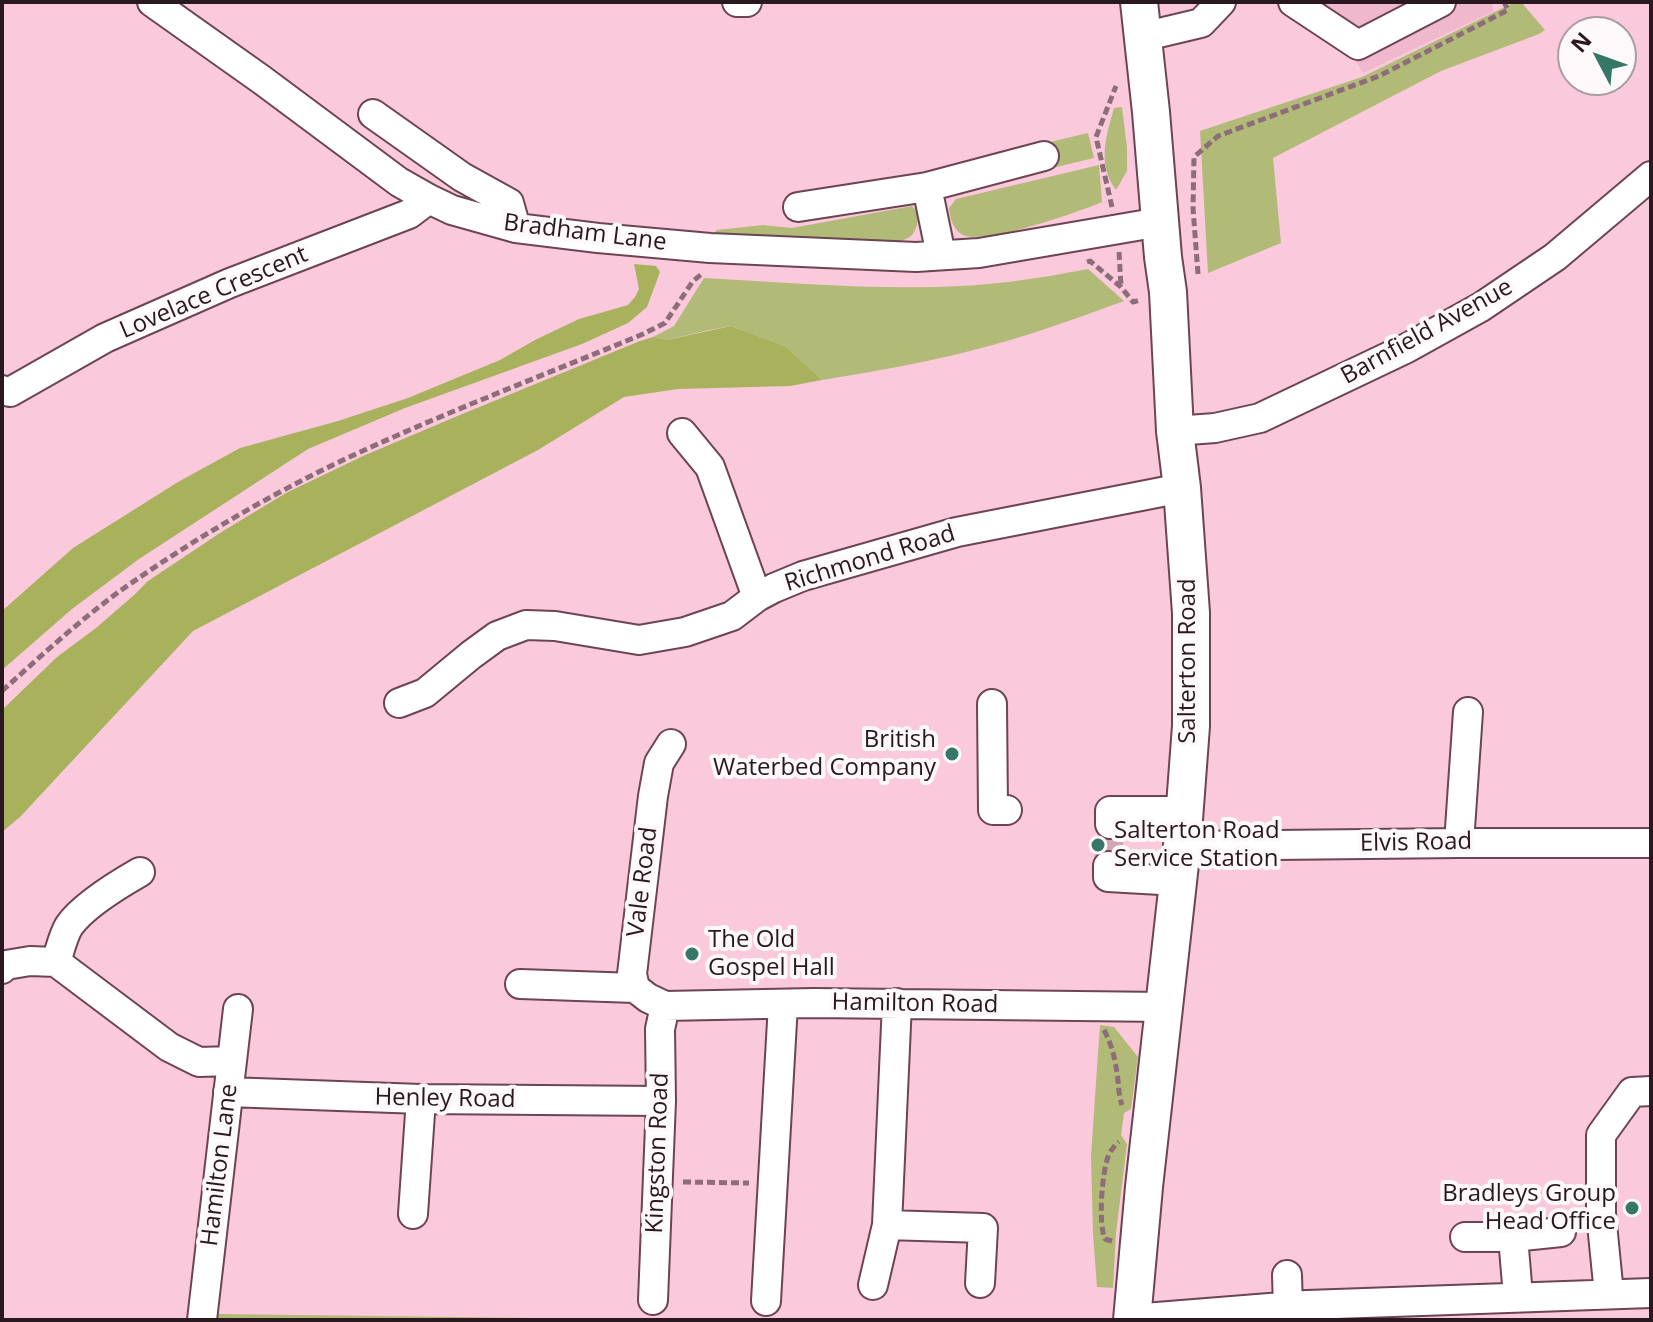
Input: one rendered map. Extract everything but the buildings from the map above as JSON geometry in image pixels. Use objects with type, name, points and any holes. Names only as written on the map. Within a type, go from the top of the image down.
[{"type":"main road","name":"Salterton Road","points":[[1132,1320],[1180,864],[1191,726],[1191,613],[1175,431],[1168,292],[1140,19]]},
{"type":"street","name":"Bradham Lane","points":[[152,2],[399,182],[452,210],[516,228],[710,248],[916,257],[979,253],[1160,222]]},
{"type":"street","points":[[737,2],[747,2]]},
{"type":"street","points":[[1140,19],[1201,23],[1221,2]]},
{"type":"street","points":[[1293,2],[1358,45],[1441,2]]},
{"type":"street","points":[[373,114],[462,177],[509,203],[516,228]]},
{"type":"street","points":[[798,207],[927,187],[1044,156]]},
{"type":"street","name":"Barnfield Avenue","points":[[1175,431],[1215,428],[1260,418],[1407,348],[1481,307],[1555,257],[1651,176]]},
{"type":"street","points":[[927,187],[941,255]]},
{"type":"street","name":"Lovelace Crescent","points":[[2,390],[10,392],[105,338],[216,289],[409,214],[429,199]]},
{"type":"street","points":[[682,433],[710,467],[757,597]]},
{"type":"street","name":"Richmond Road","points":[[399,703],[425,693],[497,636],[526,625],[555,626],[639,640],[685,632],[732,616],[757,597],[803,576],[957,532],[1182,488]]},
{"type":"street","points":[[992,704],[993,810],[1007,810]]},
{"type":"street","points":[[1459,843],[1468,712]]},
{"type":"street","name":"Vale Road","points":[[635,988],[632,974],[653,796],[659,763],[671,744]]},
{"type":"street","points":[[1110,824],[1110,811],[1185,811]]},
{"type":"street","name":"Elvis Road","points":[[1108,866],[1108,877],[1180,864],[1459,843],[1651,843]]},
{"type":"street","points":[[56,962],[66,931],[76,917],[115,886],[140,872]]},
{"type":"street","points":[[2,969],[6,965],[30,961],[56,962],[169,1047],[199,1062],[231,1061]]},
{"type":"street","points":[[520,984],[635,988],[665,1006]]},
{"type":"street","points":[[873,1285],[887,1225],[897,1003]]},
{"type":"street","name":"Hamilton Road","points":[[665,1006],[897,1003],[1165,1007]]},
{"type":"street","points":[[766,1301],[783,1004]]},
{"type":"street","name":"Kingston Road","points":[[653,1300],[661,1101],[660,1029],[665,1006]]},
{"type":"street","name":"Hamilton Lane","points":[[202,1320],[238,1009]]},
{"type":"street","points":[[1609,1294],[1601,1214],[1601,1135],[1632,1092],[1651,1091]]},
{"type":"street","name":"Henley Road","points":[[228,1092],[421,1099],[661,1101]]},
{"type":"street","points":[[413,1214],[421,1099]]},
{"type":"street","points":[[887,1225],[983,1228],[980,1283]]},
{"type":"street","points":[[1465,1237],[1513,1237],[1561,1232]]},
{"type":"street","points":[[1513,1237],[1518,1296]]},
{"type":"street","points":[[1287,1275],[1300,1310]]},
{"type":"street","points":[[1132,1320],[1518,1296],[1651,1293]]},
{"type":"path","points":[[1199,276],[1193,208],[1194,157],[1218,136],[1379,76],[1508,10],[1504,2]]},
{"type":"path","points":[[1110,196],[1096,137],[1116,89],[1115,77]]},
{"type":"path","points":[[1120,268],[1121,287]]},
{"type":"path","points":[[2,691],[125,587],[192,543],[277,494],[368,448],[643,334]]},
{"type":"path","points":[[1104,1006],[1103,1027],[1110,1042],[1119,1096],[1125,1110]]},
{"type":"path","points":[[1121,1242],[1105,1239],[1101,1220],[1108,1157],[1122,1141]]},
{"type":"path","points":[[658,1182],[773,1184]]},
{"type":"shaded area","points":[[1311,2],[1491,2],[1494,11],[1363,73]]},
{"type":"green space","points":[[1515,2],[1521,2],[1545,30],[1441,71],[1273,158],[1281,243],[1208,273],[1200,131],[1362,77]]},
{"type":"green space","points":[[1122,107],[1127,171],[1116,190],[1107,170],[1105,150],[1114,108]]},
{"type":"green space","points":[[1088,133],[1094,158],[1052,168],[1046,143]]},
{"type":"green space","points":[[1099,165],[1102,202],[1090,207],[1011,232],[974,237],[957,230],[950,216],[949,208],[956,199]]},
{"type":"green space","points":[[912,206],[919,214],[914,232],[907,239],[889,243],[714,233],[717,230],[763,225],[792,228]]},
{"type":"green space","points":[[634,264],[656,266],[660,272],[647,307],[628,323],[582,344],[405,408],[308,449],[139,559],[72,609],[2,670],[2,611],[73,548],[178,482],[240,448],[408,398],[500,360],[579,319],[628,305],[639,289]]},
{"type":"green space","points":[[1088,269],[1124,301],[986,347],[822,380],[785,346],[731,326],[667,340],[653,337],[674,326],[704,278],[936,287],[1012,281]]},
{"type":"green space","points":[[731,326],[785,346],[822,380],[790,386],[678,389],[624,397],[538,450],[193,631],[20,817],[2,832],[2,710],[57,657],[96,628],[148,581],[286,493],[363,456],[640,341],[653,337],[667,340]]},
{"type":"green space","points":[[1100,1025],[1114,1027],[1138,1057],[1131,1109],[1124,1113],[1121,1135],[1127,1144],[1113,1288],[1097,1287],[1093,1234],[1091,1156]]},
{"type":"green space","points":[[218,1314],[692,1320],[217,1320]]},
{"type":"tunnel","points":[[1108,866],[1110,824]]},
{"type":"place","name":"British Waterbed Company","points":[[952,754]]},
{"type":"place","name":"Salterton Road Service Station","points":[[1098,845]]},
{"type":"place","name":"The Old Gospel Hall","points":[[692,954]]},
{"type":"place","name":"Bradleys Group Head Office","points":[[1632,1208]]}]
